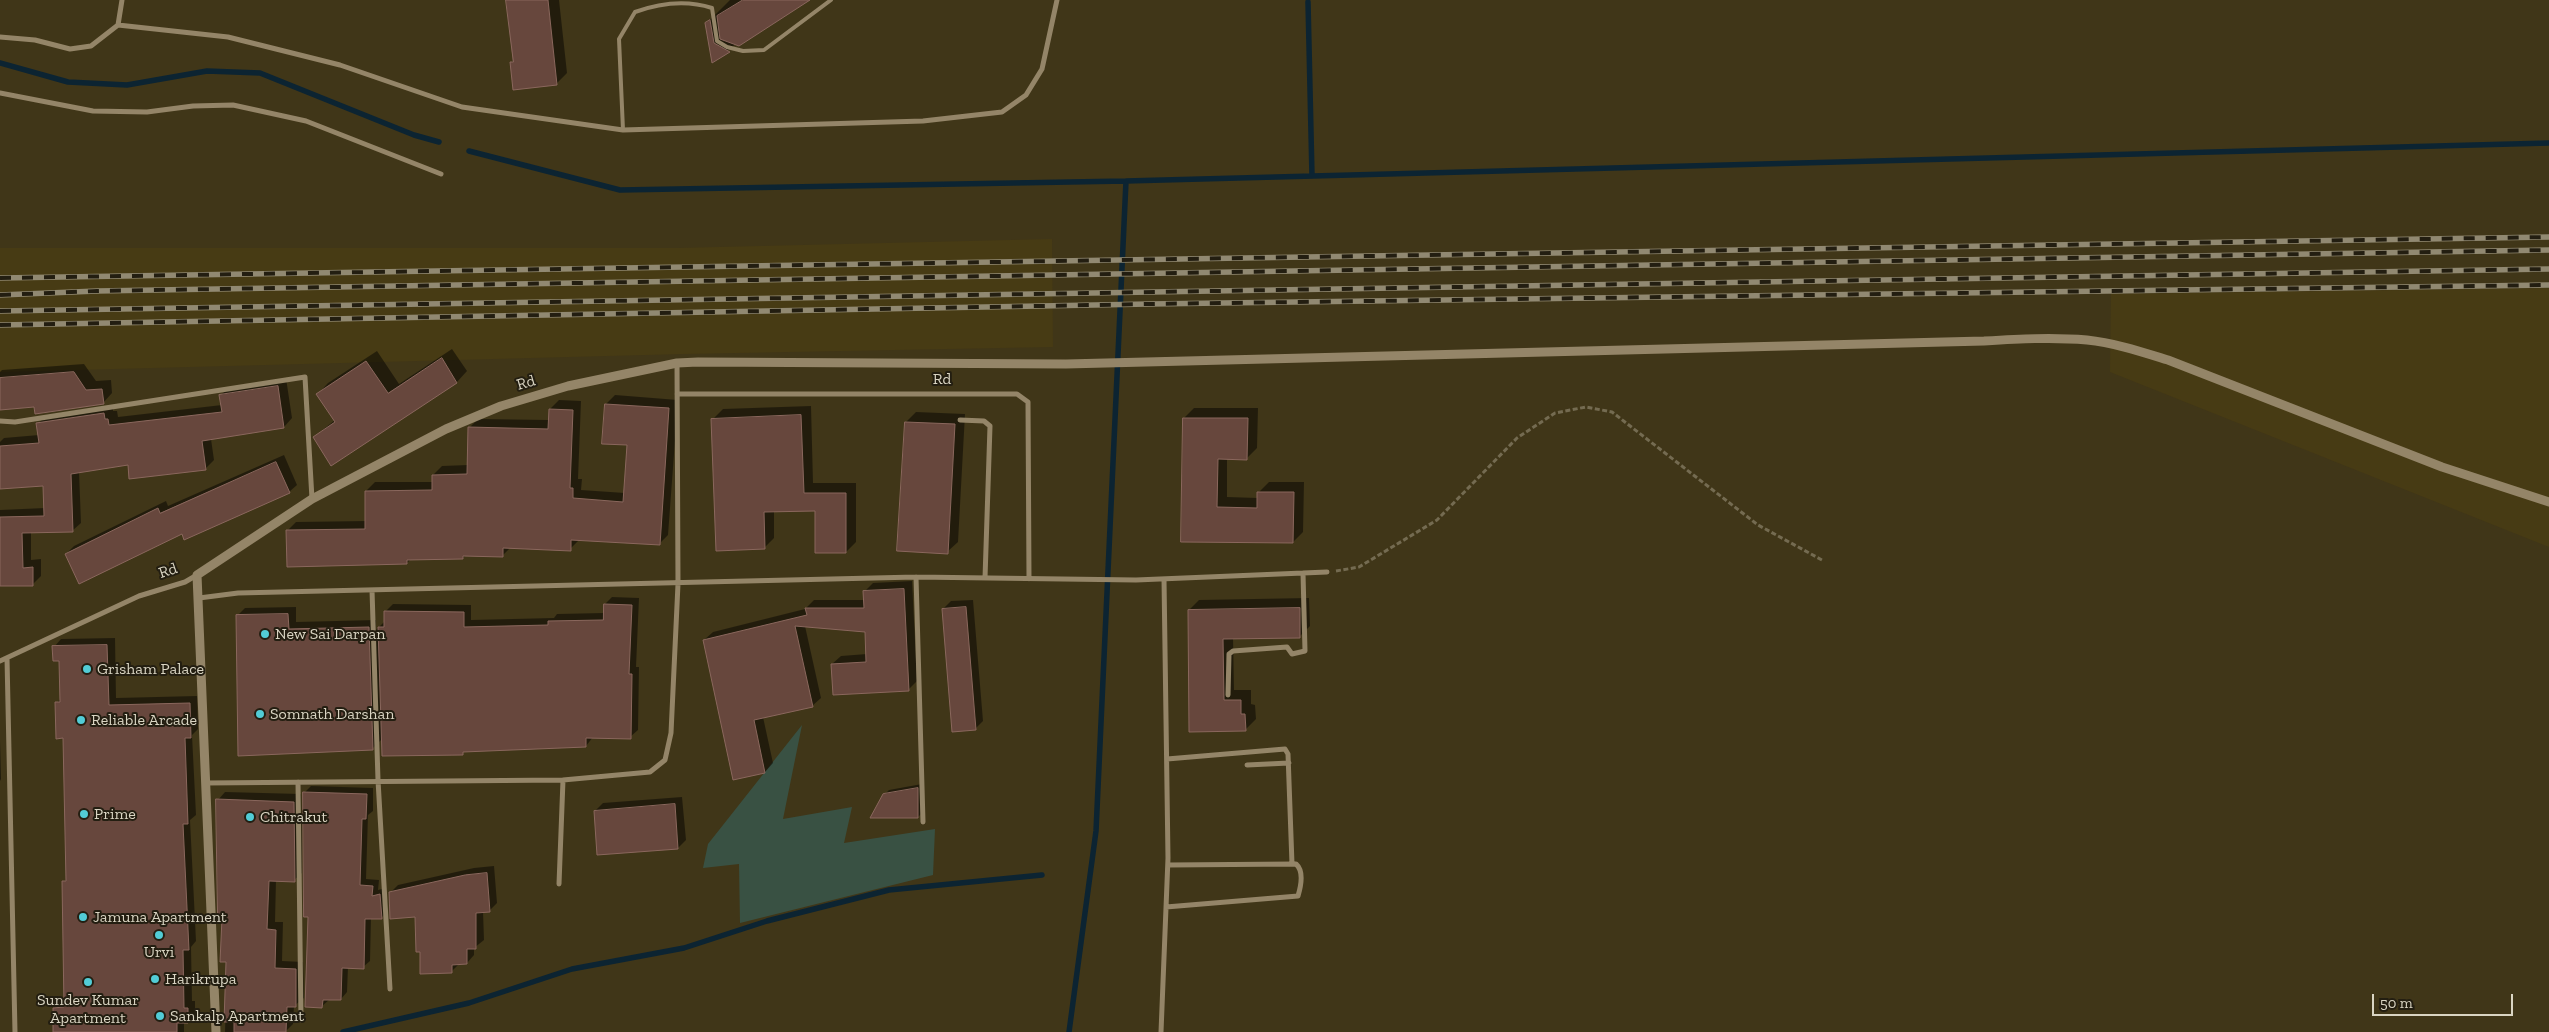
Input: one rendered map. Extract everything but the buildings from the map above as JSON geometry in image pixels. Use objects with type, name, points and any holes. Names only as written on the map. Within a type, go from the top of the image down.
[{"type":"street","points":[[0,37],[35,40],[70,49],[92,46],[118,25],[122,0]]},
{"type":"street","points":[[118,25],[228,37],[340,65],[462,107],[623,130],[923,122],[1002,112],[1026,95],[1042,69],[1058,0]]},
{"type":"street","points":[[0,93],[93,111],[147,112],[193,106],[233,105],[306,121],[441,174]]},
{"type":"street","name":"Rd","points":[[0,661],[139,596],[185,582],[312,499],[446,430],[501,406],[568,386],[676,363],[1066,364],[1516,351],[1984,341],[2038,338],[2088,340],[2127,347],[2168,360],[2442,467],[2549,502]]},
{"type":"street","points":[[206,783],[378,780],[563,780],[650,772],[665,760],[671,733],[678,584],[676,363]]},
{"type":"street","points":[[0,421],[15,422],[305,377],[312,499]]},
{"type":"street","name":"Rd","points":[[677,394],[1017,394],[1028,402],[1029,579]]},
{"type":"street","points":[[960,420],[984,421],[990,426],[985,578]]},
{"type":"street","points":[[199,598],[238,593],[916,578],[1136,580],[1327,572]]},
{"type":"street","points":[[1228,695],[1229,654],[1233,650],[1287,647],[1292,654],[1305,651],[1303,573]]},
{"type":"street","points":[[197,575],[216,1032]]},
{"type":"street","points":[[916,578],[923,822]]},
{"type":"street","points":[[1161,1032],[1168,865],[1164,579]]},
{"type":"street","points":[[372,590],[378,780],[390,989]]},
{"type":"street","points":[[7,658],[15,1032]]},
{"type":"street","points":[[1167,759],[1285,749],[1288,754],[1289,763],[1292,864]]},
{"type":"street","points":[[1246,766],[1289,763]]},
{"type":"street","points":[[559,884],[563,780]]},
{"type":"street","points":[[298,782],[301,1020]]},
{"type":"street","points":[[1166,907],[1298,896],[1301,873],[1299,866],[1292,864],[1168,865]]},
{"type":"lane","points":[[623,130],[619,39],[635,12],[667,1],[701,2],[712,8],[718,40],[727,47],[750,51],[764,50],[831,0]]},
{"type":"path","points":[[1327,572],[1359,567],[1430,525],[1517,438],[1556,413],[1586,408],[1612,412],[1758,525],[1822,560]]},
{"type":"shaded area","points":[[1052,239],[1053,347],[683,354],[0,372],[0,248],[678,248]]},
{"type":"shaded area","points":[[2549,288],[2549,547],[2110,372],[2111,294]]},
{"type":"green space","points":[[802,725],[783,819],[852,807],[844,843],[935,829],[933,875],[740,923],[739,864],[703,868],[708,844]]},
{"type":"waterway","points":[[1308,2],[1312,176]]},
{"type":"waterway","points":[[0,63],[68,82],[127,85],[207,71],[260,73],[414,135],[439,142]]},
{"type":"waterway","points":[[1069,1032],[1096,831],[1126,181],[2549,143]]},
{"type":"waterway","points":[[469,151],[620,190],[1126,181]]},
{"type":"waterway","points":[[343,1032],[469,1003],[572,969],[684,948],[767,921],[889,890],[1042,875]]},
{"type":"railway","points":[[0,278],[2549,237]]},
{"type":"railway","points":[[0,295],[97,291],[2549,250]]},
{"type":"railway","points":[[0,311],[2549,269]]},
{"type":"railway","points":[[0,325],[1149,304],[2549,285]]},
{"type":"place","name":"New Sai Darpan","points":[[265,634]]},
{"type":"place","name":"Grisham Palace","points":[[87,669]]},
{"type":"place","name":"Somnath Darshan","points":[[260,714]]},
{"type":"place","name":"Reliable Arcade","points":[[81,720]]},
{"type":"place","name":"Prime","points":[[84,814]]},
{"type":"place","name":"Chitrakut","points":[[250,817]]},
{"type":"place","name":"Jamuna Apartment","points":[[83,917]]},
{"type":"place","name":"Urvi","points":[[159,935]]},
{"type":"place","name":"Harikrupa","points":[[155,979]]},
{"type":"place","name":"Sundev Kumar Apartment","points":[[88,982]]},
{"type":"place","name":"Sankalp Apartment","points":[[160,1016]]}]
